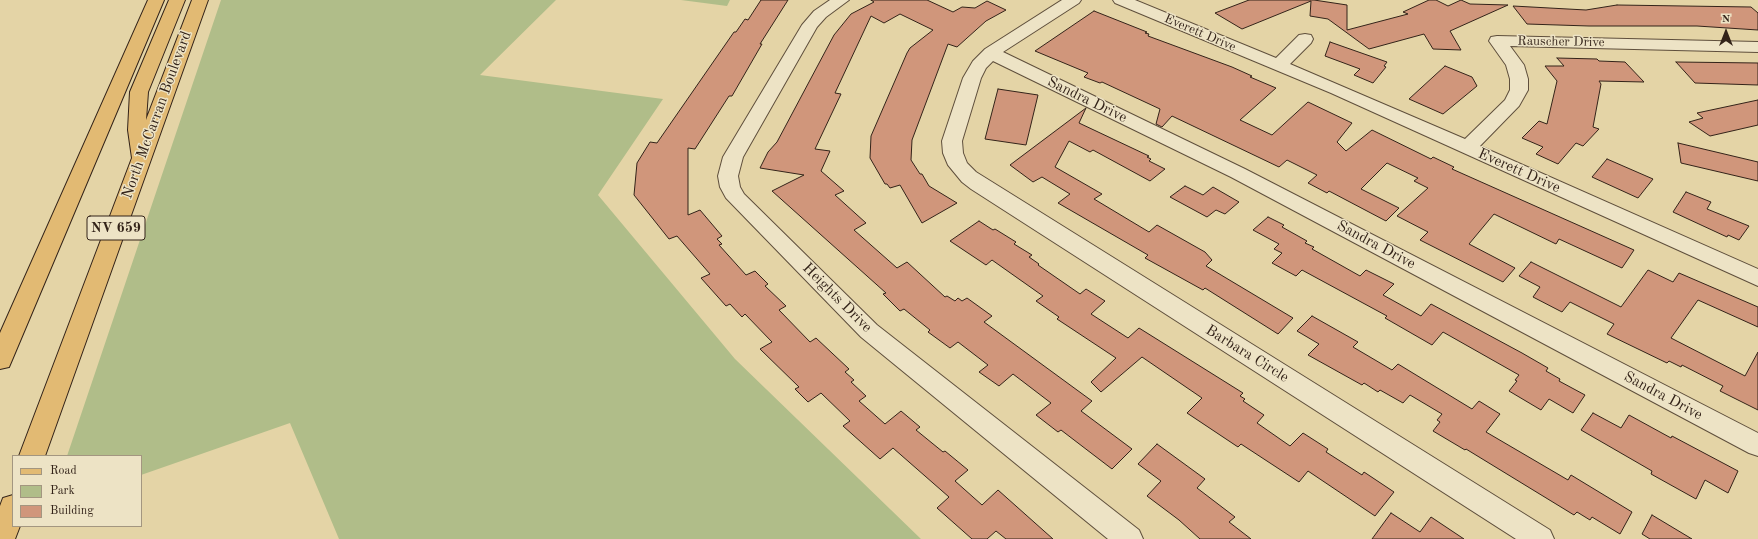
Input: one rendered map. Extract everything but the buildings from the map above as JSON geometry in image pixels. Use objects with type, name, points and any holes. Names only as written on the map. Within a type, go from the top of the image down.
[{"type":"main road","points":[[0,360],[156,0]]},
{"type":"main road","points":[[140,160],[137,130],[137,107],[139,92],[177,0]]},
{"type":"main road","name":"North McCarran Boulevard","points":[[32,455],[200,0]]},
{"type":"main road","points":[[1,539],[12,510]]},
{"type":"street","name":"Heights Drive","points":[[841,0],[820,14],[810,25],[733,157],[728,176],[730,188],[736,198],[869,331],[1129,539]]},
{"type":"street","points":[[991,53],[1073,0]]},
{"type":"street","name":"Everett Drive","points":[[1121,0],[1279,66],[1467,148],[1758,278]]},
{"type":"street","points":[[1279,66],[1305,39]]},
{"type":"street","name":"Rauscher Drive","points":[[1467,148],[1514,102],[1519,90],[1519,79],[1515,65],[1497,41],[1758,47]]},
{"type":"street","name":"Barbara Circle","points":[[991,53],[980,65],[972,78],[952,141],[953,153],[958,165],[969,177],[1540,539]]},
{"type":"street","name":"Sandra Drive","points":[[991,53],[1238,173],[1758,446]]},
{"type":"green space","points":[[221,0],[556,0],[480,75],[663,99],[598,195],[735,359],[921,539],[339,539],[290,423],[142,475],[142,455],[67,455]]},
{"type":"green space","points":[[681,0],[730,0],[727,6]]}]
